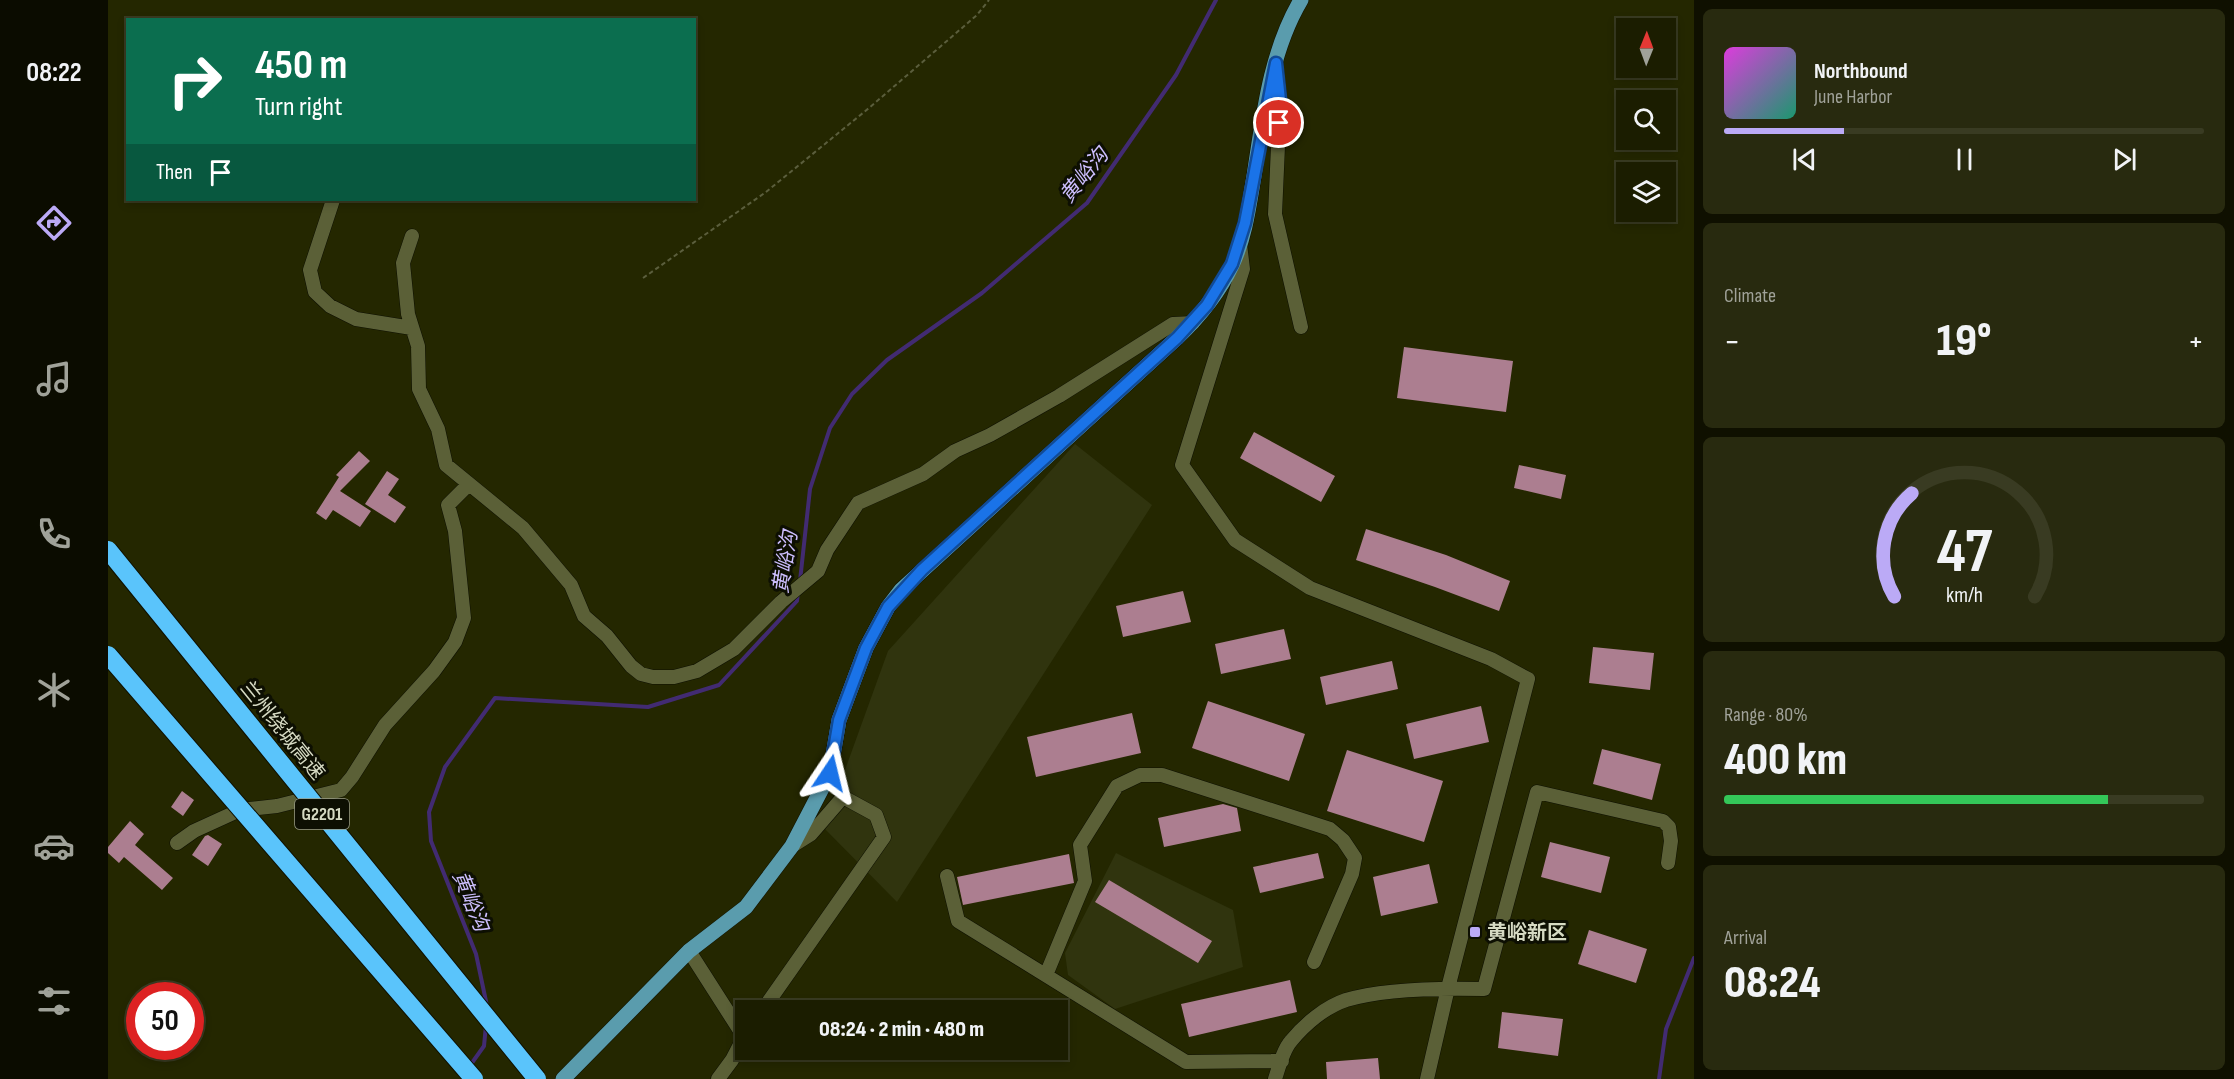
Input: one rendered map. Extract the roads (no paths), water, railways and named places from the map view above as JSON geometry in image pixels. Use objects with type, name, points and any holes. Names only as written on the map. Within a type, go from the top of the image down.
[{"type":"highway","name":"兰州绕城高速","points":[[108,550],[537,1079]]},
{"type":"highway","name":"G2201","points":[[108,655],[474,1079]]},
{"type":"main road","points":[[563,1079],[689,951],[746,907],[792,846],[830,773],[839,720],[866,648],[888,607],[922,570],[1193,322],[1222,284],[1240,242],[1276,63],[1301,0]]},
{"type":"street","points":[[1276,63],[1280,100],[1275,214],[1301,327]]},
{"type":"street","points":[[333,201],[310,270],[315,292],[330,306],[356,319],[412,328]]},
{"type":"street","points":[[412,236],[403,263],[408,314],[418,346],[418,389],[438,429],[446,465],[524,528],[571,585],[584,616],[607,636],[631,666],[641,674],[653,677],[674,677],[696,671],[734,649],[781,602],[818,571],[827,550],[858,504],[923,474],[955,451],[990,435],[1059,396],[1173,324],[1193,322]]},
{"type":"street","points":[[1240,242],[1243,269],[1182,465],[1235,540],[1310,588],[1491,659],[1528,679],[1448,988],[1427,1079]]},
{"type":"street","points":[[177,843],[194,831],[240,810],[277,806],[341,790],[352,777],[385,725],[434,671],[455,642],[464,618],[455,531],[448,505],[469,484]]},
{"type":"street","points":[[1046,975],[1085,881],[1080,845],[1117,786],[1140,775],[1162,775],[1330,829],[1343,840],[1355,858],[1352,874],[1314,962]]},
{"type":"street","points":[[1275,1079],[1289,1042],[1314,1017],[1345,1001],[1380,994],[1448,988],[1484,989],[1537,792],[1663,821],[1669,826],[1671,841],[1668,863]]},
{"type":"street","points":[[770,1000],[884,837],[876,815],[843,797],[811,834],[792,846]]},
{"type":"street","points":[[947,876],[958,921],[1186,1062],[1282,1061]]},
{"type":"street","points":[[689,951],[735,1021]]},
{"type":"street","points":[[717,1079],[735,1054]]},
{"type":"waterway","name":"黄峪沟","points":[[800,581],[810,489],[830,428],[852,394],[887,360],[982,293],[1087,203],[1176,75],[1216,0]]},
{"type":"waterway","name":"黄峪沟","points":[[487,1006],[476,954],[431,841],[429,812],[445,767],[495,698],[648,707],[719,685],[797,601],[798,592]]},
{"type":"waterway","points":[[1659,1079],[1666,1029],[1694,958]]},
{"type":"waterway","name":"黄峪沟","points":[[469,1067],[484,1046],[486,1025]]},
{"type":"place","name":"黄峪新区","points":[[1475,932]]}]
